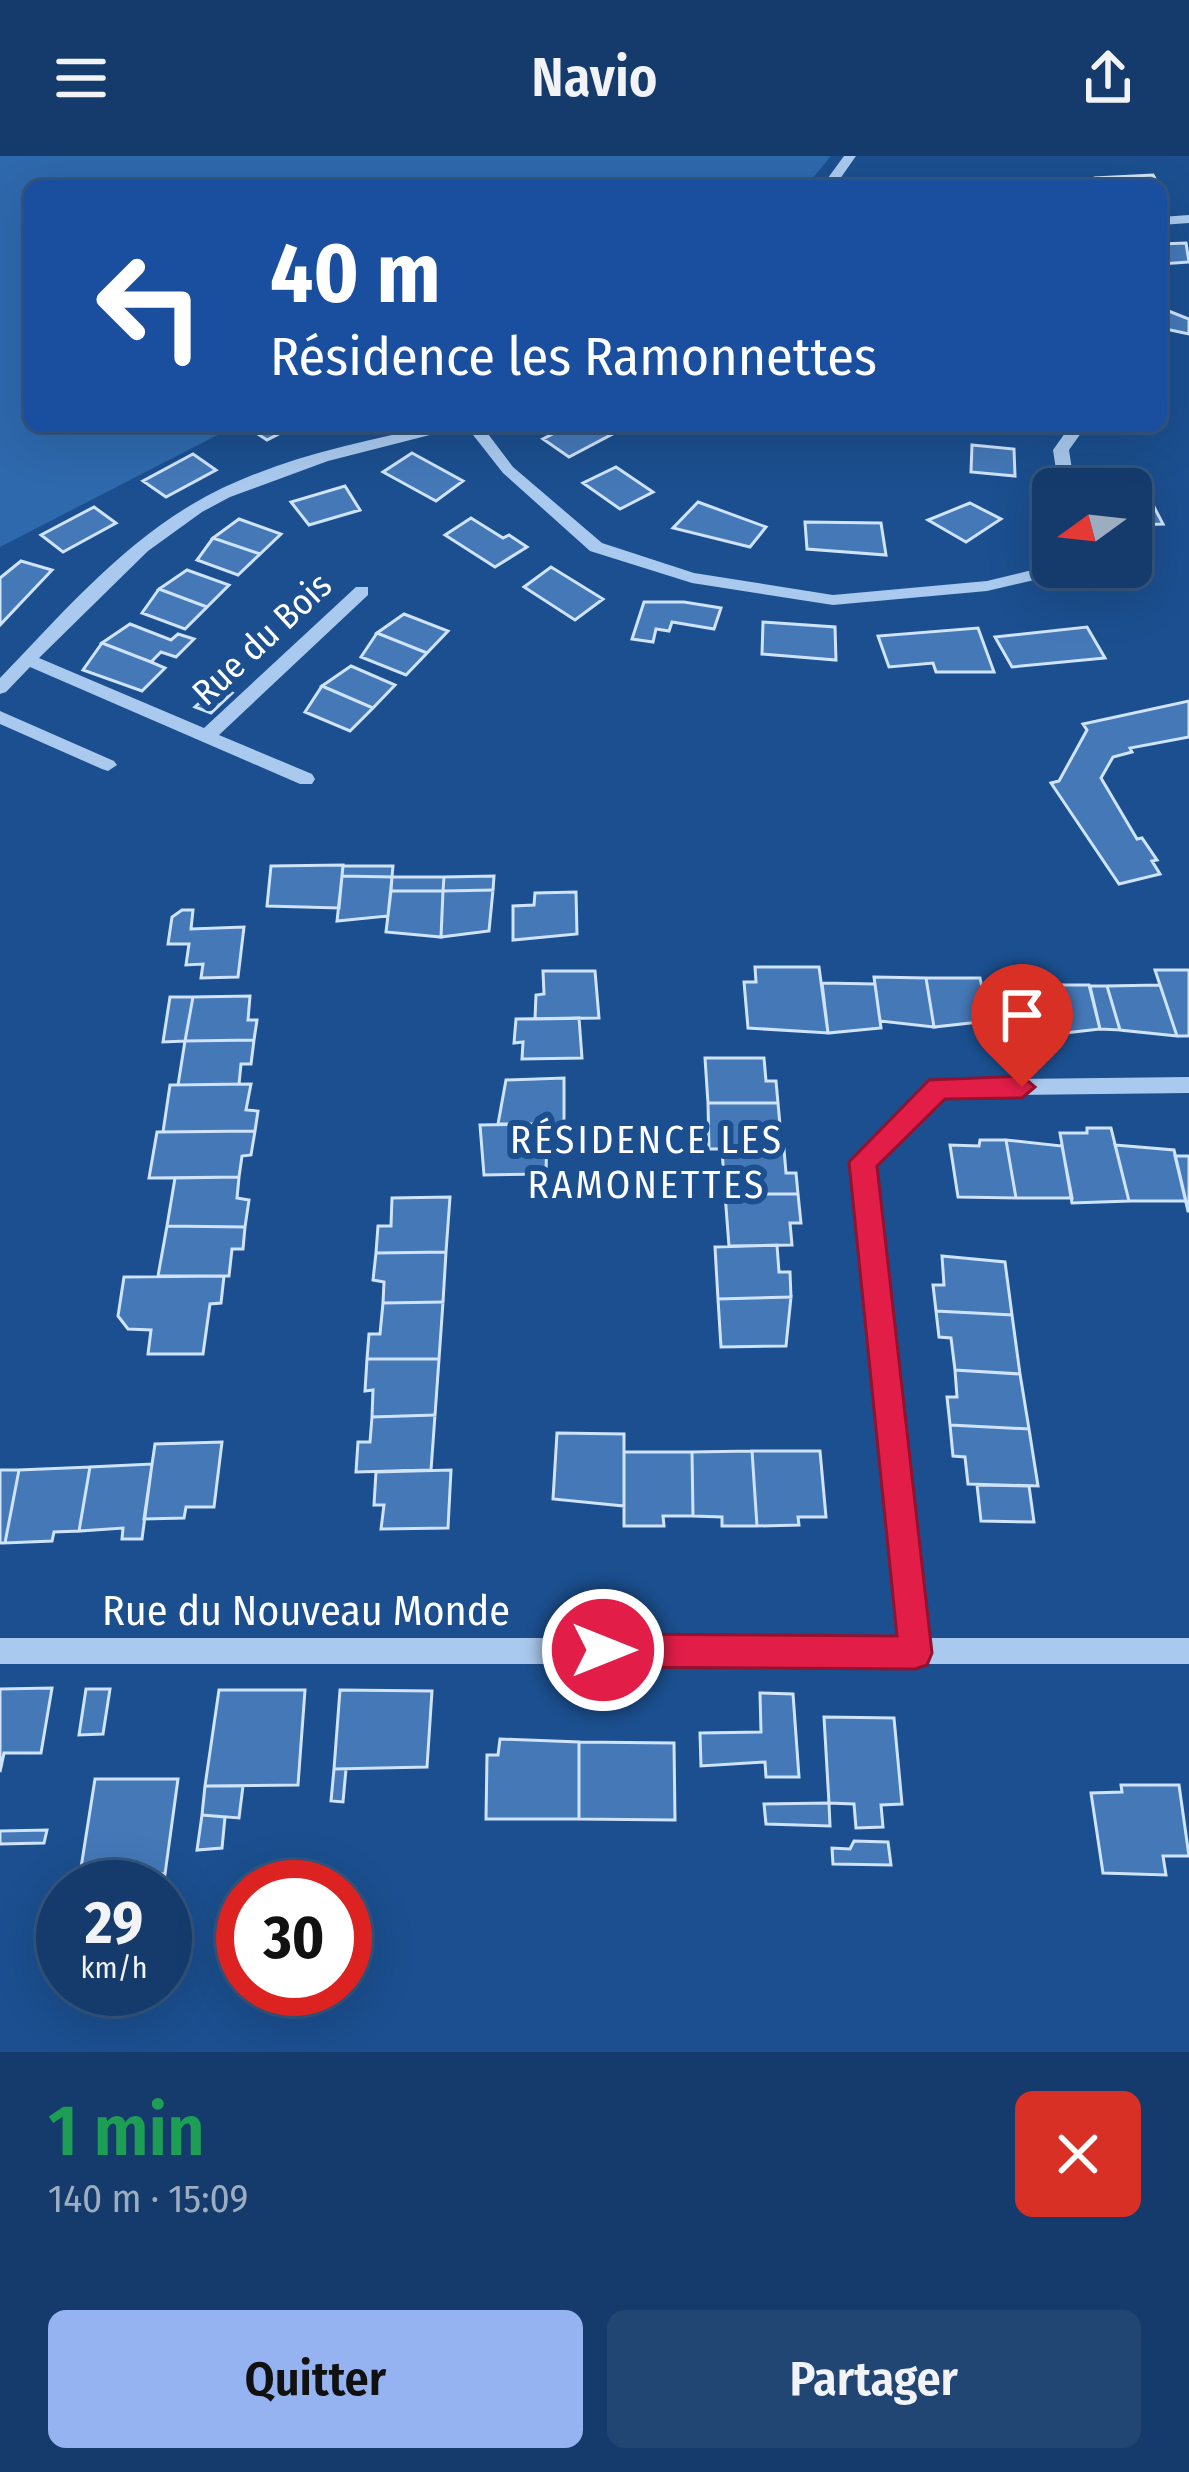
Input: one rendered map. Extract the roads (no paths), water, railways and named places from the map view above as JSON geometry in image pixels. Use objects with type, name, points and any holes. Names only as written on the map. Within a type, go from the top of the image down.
[{"type":"street","points":[[0,688],[111,575],[197,508],[378,442],[427,432]]},
{"type":"street","points":[[479,432],[508,470],[596,547],[692,578],[833,600],[987,586],[1032,575]]},
{"type":"street","points":[[1063,468],[1060,450],[1074,432]]},
{"type":"street","name":"Rue du Bois","points":[[207,736],[362,591]]},
{"type":"street","name":"Rue du Bois","points":[[28,660],[306,779]]},
{"type":"street","points":[[0,717],[107,765]]},
{"type":"street","points":[[915,1653],[863,1162],[938,1088],[1189,1084]]},
{"type":"street","name":"Rue du Nouveau Monde","points":[[0,1651],[1189,1652]]},
{"type":"district","name":"RÉSIDENCE LES RAMONETTES","points":[[647,1162]]}]
